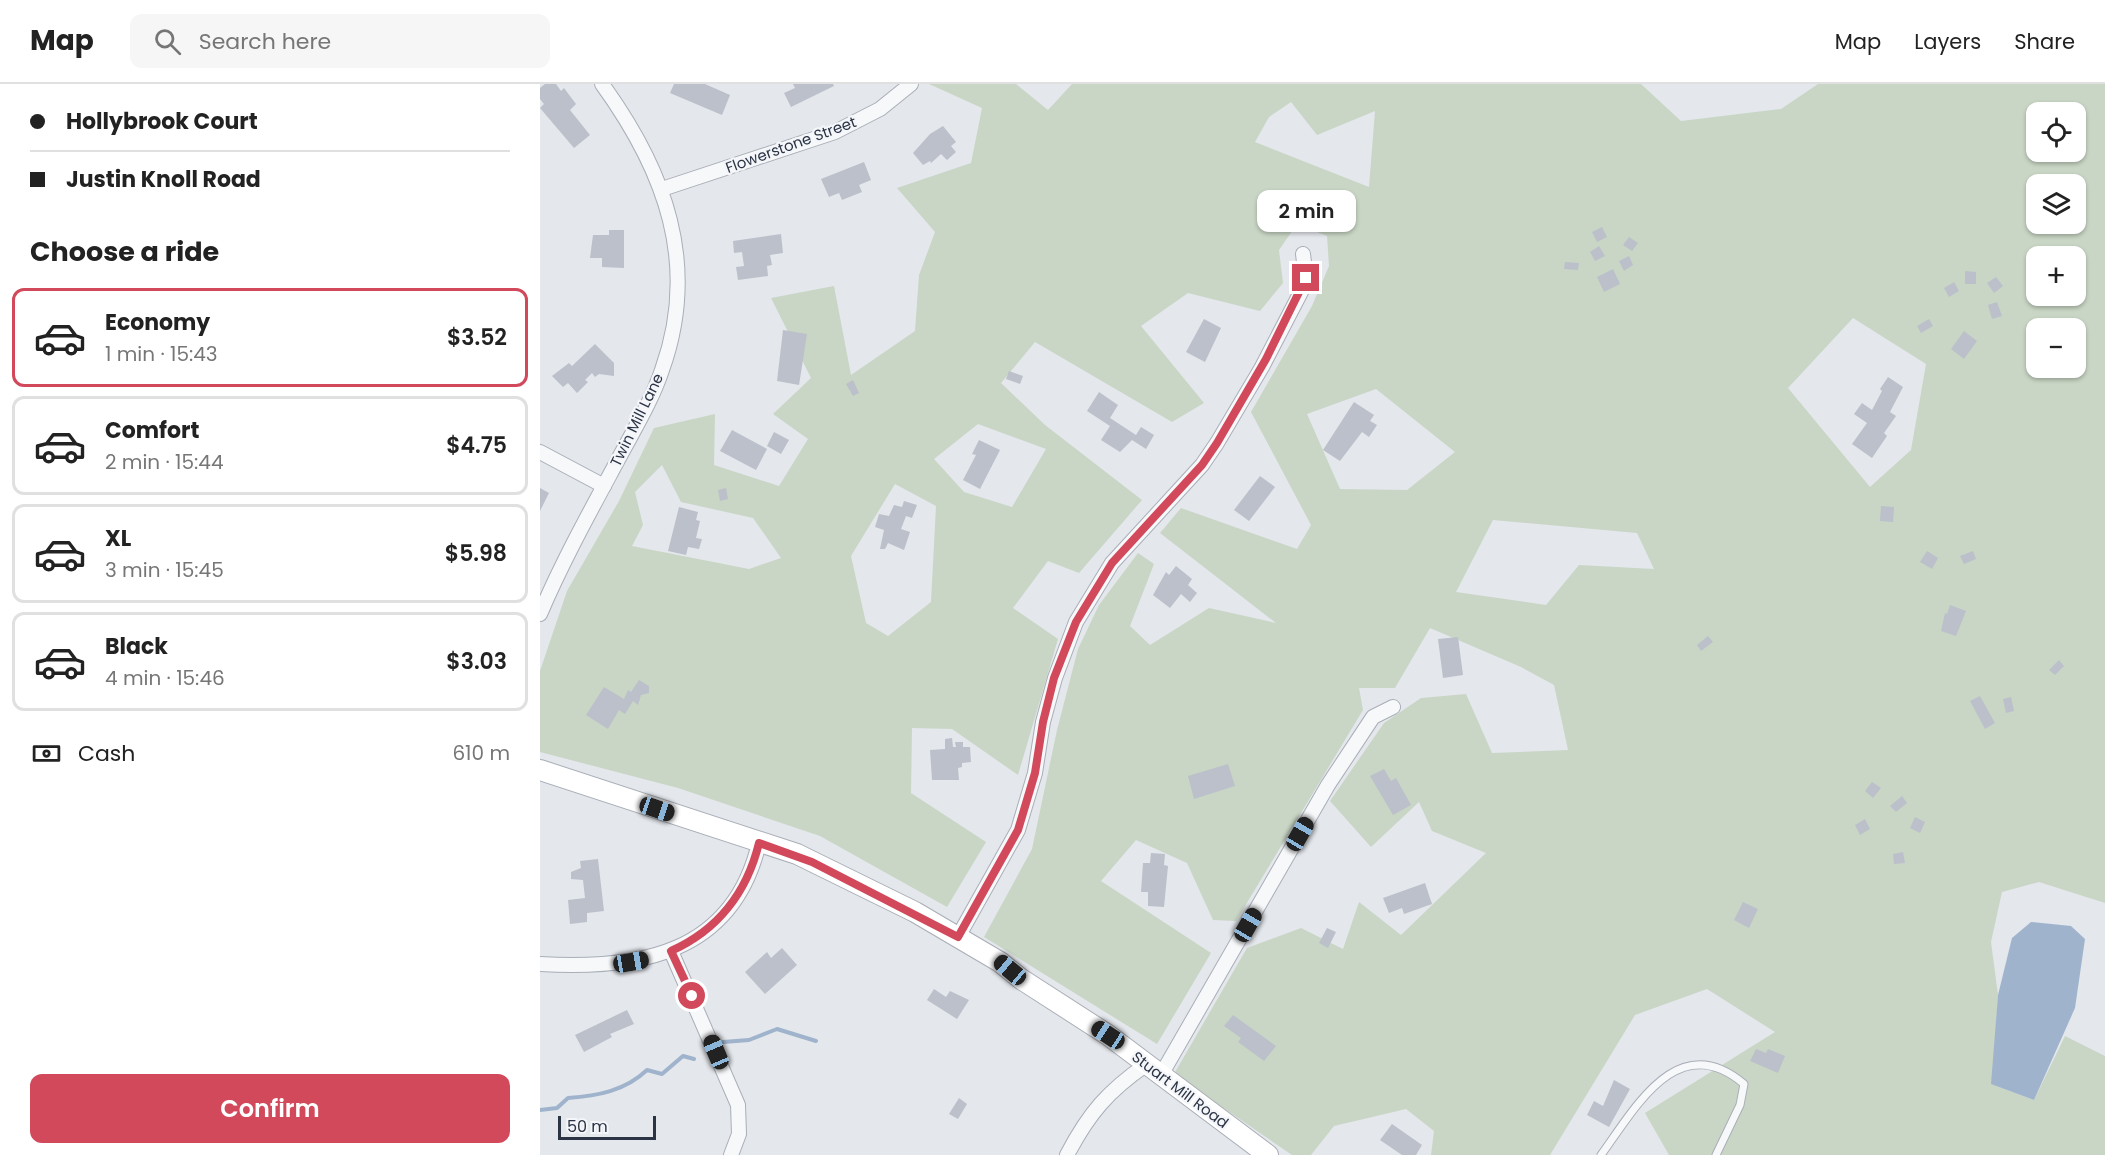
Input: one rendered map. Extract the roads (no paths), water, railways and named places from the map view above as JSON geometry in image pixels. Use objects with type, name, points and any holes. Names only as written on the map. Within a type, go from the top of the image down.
[{"type":"main road","name":"Stuart Mill Road","points":[[540,770],[797,854],[843,876],[1000,962],[1021,979],[1108,1035],[1268,1155]]},
{"type":"street","name":"Twin Mill Lane","points":[[540,615],[555,579],[652,396],[670,342],[676,303],[676,253],[662,189],[639,139],[602,84]]},
{"type":"street","name":"Flowerstone Street","points":[[662,189],[835,132],[880,109],[911,84]]},
{"type":"street","points":[[958,937],[1018,830],[1035,773],[1043,722],[1054,678],[1076,622],[1112,563],[1202,465],[1217,443],[1266,359],[1302,290],[1306,278],[1303,254]]},
{"type":"street","points":[[540,452],[604,486]]},
{"type":"street","points":[[1067,1155],[1098,1105],[1122,1081],[1154,1070],[1366,726],[1382,710],[1393,707]]},
{"type":"street","points":[[540,964],[583,967],[613,965],[671,951],[704,933],[736,899],[747,880],[759,843]]},
{"type":"street","points":[[671,951],[738,1105],[739,1134],[731,1155]]},
{"type":"lane","points":[[1601,1155],[1658,1081],[1672,1071],[1692,1064],[1727,1070],[1744,1084],[1740,1105],[1716,1155]]},
{"type":"water","points":[[2031,922],[2071,926],[2085,939],[2075,1008],[2034,1100],[1991,1084],[1998,995],[2012,938]]},
{"type":"waterway","points":[[723,1042],[749,1040],[777,1029],[816,1041]]},
{"type":"waterway","points":[[540,1110],[557,1108],[568,1098],[600,1094],[620,1088],[647,1070],[662,1074],[683,1056],[694,1059]]}]
